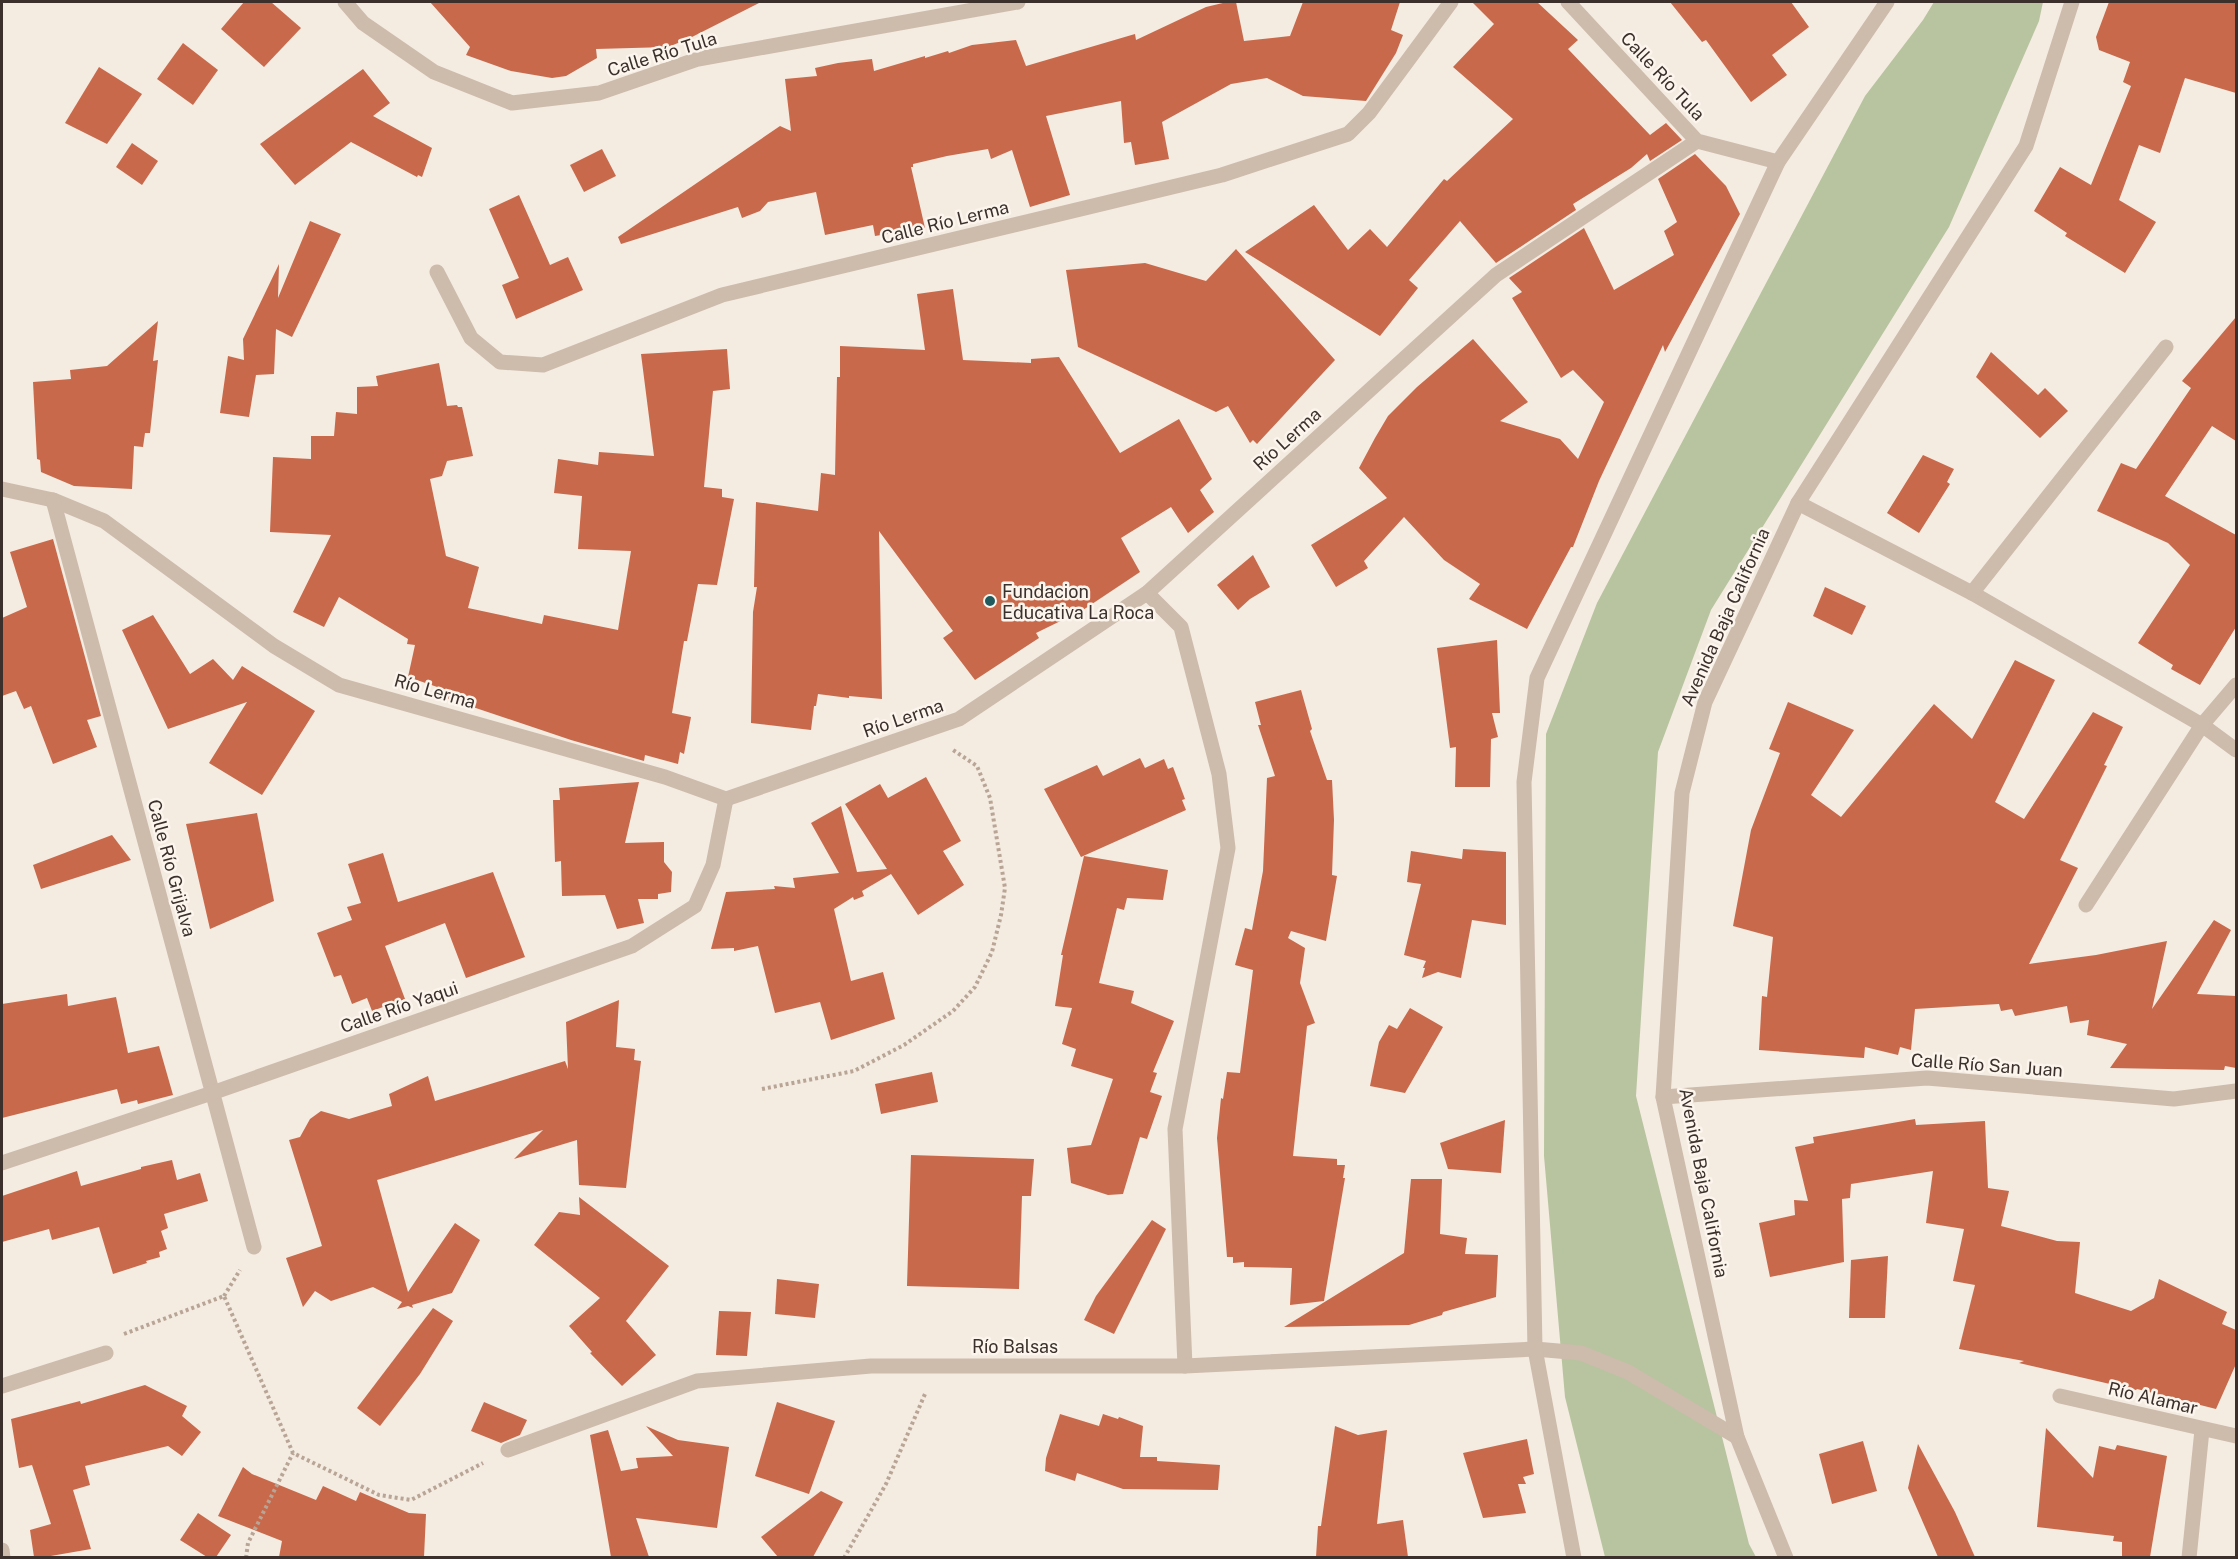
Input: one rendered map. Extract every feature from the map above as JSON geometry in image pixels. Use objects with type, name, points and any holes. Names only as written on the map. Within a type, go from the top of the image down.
[{"type":"street","name":"Calle Río Tula","points":[[345,2],[363,23],[434,72],[512,103],[599,93],[698,59],[1018,2]]},
{"type":"street","name":"Calle Río Lerma","points":[[437,272],[471,338],[500,362],[543,365],[722,296],[1222,175],[1348,134],[1369,113],[1451,2]]},
{"type":"street","name":"Calle Río Tula","points":[[1568,2],[1697,141],[1778,162]]},
{"type":"street","points":[[1574,1557],[1535,1349],[1524,782],[1537,678],[1778,162],[1887,2]]},
{"type":"street","name":"Avenida Baja California","points":[[1786,1557],[1737,1437],[1663,1097],[1682,793],[1705,702],[1798,503],[2026,146],[2072,2]]},
{"type":"street","name":"Río Lerma","points":[[2,489],[53,500],[104,521],[274,646],[339,684],[665,777],[726,800],[959,719],[1147,593],[1496,275],[1697,141]]},
{"type":"street","points":[[1972,593],[2166,347]]},
{"type":"street","name":"Calle Río Grijalva","points":[[53,500],[254,1247]]},
{"type":"street","points":[[1798,503],[1972,593],[2202,725],[2236,750]]},
{"type":"street","points":[[1147,593],[1180,627],[1219,774],[1228,848],[1175,1129],[1185,1366]]},
{"type":"street","points":[[2086,905],[2202,725],[2236,685]]},
{"type":"street","name":"Calle Río Yaqui","points":[[2,1163],[212,1093],[632,946],[695,906],[713,865],[726,800]]},
{"type":"street","name":"Calle Río San Juan","points":[[1663,1097],[1927,1078],[2174,1099],[2236,1091]]},
{"type":"street","name":"Río Balsas","points":[[508,1450],[698,1381],[871,1366],[1185,1366],[1535,1349],[1581,1353],[1628,1372],[1737,1437]]},
{"type":"street","points":[[2,1386],[106,1353]]},
{"type":"street","name":"Río Alamar","points":[[2060,1396],[2236,1436]]},
{"type":"street","points":[[2189,1557],[2202,1430]]},
{"type":"street","points":[[2,1550],[3,1557]]},
{"type":"path","points":[[762,1089],[854,1071],[904,1045],[953,1011],[975,987],[992,951],[1005,888],[990,798],[977,766],[926,731]]},
{"type":"path","points":[[106,1353],[117,1336],[224,1296],[293,1453],[380,1494],[411,1500],[508,1450]]},
{"type":"path","points":[[844,1557],[886,1484],[937,1365]]},
{"type":"path","points":[[246,1557],[248,1543],[293,1453]]},
{"type":"green space","points":[[1934,2],[2043,2],[2039,21],[1949,227],[1711,610],[1658,752],[1636,1096],[1749,1544],[1756,1557],[1605,1557],[1565,1397],[1544,1156],[1546,734],[1597,603],[1865,96]]},
{"type":"building","points":[[244,2],[271,2],[301,28],[264,67],[221,29]]},
{"type":"building","points":[[430,2],[761,2],[668,47],[596,49],[597,58],[566,76],[552,78],[511,71],[466,55],[470,47]]},
{"type":"building","points":[[1236,2],[1244,41],[1290,36],[1303,2],[1400,2],[1391,30],[1403,35],[1396,53],[1366,101],[1303,96],[1267,78],[1231,84],[1162,122],[1169,159],[1135,165],[1131,142],[1124,143],[1121,101],[1046,116],[1070,195],[1030,207],[1012,150],[991,159],[988,149],[913,164],[911,167],[925,228],[875,236],[873,225],[825,235],[816,192],[768,202],[760,211],[742,218],[738,207],[621,244],[618,237],[780,126],[791,131],[785,79],[817,76],[815,68],[838,63],[872,59],[874,71],[925,56],[925,58],[948,51],[949,53],[972,45],[1016,40],[1026,66],[1135,34],[1136,40],[1206,7]]},
{"type":"building","points":[[1472,2],[1537,2],[1578,40],[1568,49],[1650,135],[1666,123],[1682,140],[1650,161],[1647,154],[1631,168],[1573,204],[1576,210],[1496,263],[1460,221],[1409,280],[1418,288],[1380,336],[1245,252],[1314,205],[1348,250],[1370,229],[1387,247],[1444,179],[1447,181],[1513,119],[1453,67],[1494,24]]},
{"type":"building","points":[[1670,2],[1791,2],[1809,27],[1772,55],[1787,75],[1751,102],[1706,40],[1702,42]]},
{"type":"building","points":[[2109,2],[2236,2],[2236,93],[2185,78],[2160,153],[2139,145],[2119,200],[2156,222],[2125,273],[2065,236],[2067,233],[2034,211],[2060,167],[2091,185],[2131,86],[2123,82],[2130,62],[2099,50],[2096,37]]},
{"type":"building","points":[[183,43],[218,70],[193,105],[157,79]]},
{"type":"building","points":[[99,67],[142,94],[107,144],[65,123]]},
{"type":"building","points":[[363,69],[390,103],[373,116],[432,148],[422,177],[418,175],[417,177],[351,142],[295,185],[260,144]]},
{"type":"building","points":[[132,143],[158,161],[142,185],[116,167]]},
{"type":"building","points":[[602,149],[616,176],[584,192],[570,165]]},
{"type":"building","points":[[1695,154],[1726,186],[1740,214],[1665,352],[1663,345],[1599,481],[1573,547],[1527,629],[1469,599],[1480,584],[1444,560],[1404,517],[1364,561],[1368,568],[1336,587],[1311,545],[1387,498],[1359,468],[1375,438],[1388,416],[1417,387],[1473,339],[1528,402],[1500,421],[1560,439],[1578,459],[1604,402],[1573,370],[1561,378],[1512,298],[1522,292],[1509,278],[1584,228],[1614,290],[1674,255],[1664,231],[1677,222],[1658,179]]},
{"type":"building","points":[[519,195],[550,265],[568,257],[583,290],[516,319],[502,285],[519,278],[489,209]]},
{"type":"building","points":[[310,221],[341,234],[292,337],[276,329],[274,374],[256,375],[249,417],[220,413],[228,356],[244,360],[243,339],[279,264],[278,298]]},
{"type":"building","points":[[1236,249],[1335,360],[1257,444],[1253,440],[1250,443],[1228,406],[1216,412],[1078,347],[1066,270],[1145,263],[1206,281]]},
{"type":"building","points":[[953,289],[963,360],[1031,363],[1031,359],[1059,357],[1120,453],[1179,419],[1212,479],[1200,490],[1214,512],[1188,533],[1171,507],[1121,538],[1140,572],[1083,610],[1036,633],[1039,638],[975,680],[943,638],[953,631],[879,531],[882,699],[818,694],[811,730],[751,723],[753,612],[757,587],[754,587],[756,502],[818,511],[821,473],[835,475],[840,346],[925,350],[917,294]]},
{"type":"building","points":[[2236,317],[2236,441],[2212,426],[2165,496],[2236,535],[2236,627],[2200,685],[2171,669],[2173,665],[2138,643],[2190,565],[2168,543],[2097,511],[2121,463],[2136,469],[2191,388],[2182,381]]},
{"type":"building","points":[[158,321],[153,361],[158,360],[150,433],[145,433],[143,447],[134,446],[132,489],[74,486],[41,472],[40,460],[37,459],[33,382],[71,379],[70,370],[107,366]]},
{"type":"building","points":[[727,349],[730,389],[713,391],[704,487],[722,489],[722,497],[734,499],[717,585],[698,584],[687,641],[684,641],[672,713],[691,717],[684,754],[680,752],[678,764],[645,755],[644,761],[571,740],[443,697],[446,690],[408,677],[415,645],[407,644],[408,639],[339,597],[324,627],[293,612],[331,535],[270,532],[273,457],[311,459],[311,436],[334,436],[336,412],[357,414],[357,387],[378,386],[376,376],[439,363],[447,406],[462,407],[473,456],[447,461],[442,476],[430,479],[446,556],[479,567],[468,608],[542,624],[544,615],[618,630],[631,551],[578,549],[582,496],[554,493],[558,459],[598,465],[599,452],[654,456],[641,354]]},
{"type":"building","points":[[1991,352],[2038,395],[2045,388],[2068,411],[2040,438],[1976,377]]},
{"type":"building","points":[[1923,455],[1954,469],[1947,482],[1950,484],[1919,533],[1887,513]]},
{"type":"building","points":[[53,539],[101,716],[87,720],[97,747],[53,764],[31,706],[24,709],[16,691],[2,696],[2,618],[27,607],[10,552]]},
{"type":"building","points":[[1253,555],[1270,587],[1250,599],[1238,610],[1217,585]]},
{"type":"building","points":[[1825,587],[1866,606],[1852,635],[1813,616]]},
{"type":"building","points":[[153,615],[190,674],[213,659],[233,680],[242,666],[315,711],[262,795],[209,763],[247,702],[168,729],[122,630]]},
{"type":"building","points":[[1497,640],[1500,713],[1492,713],[1498,737],[1491,739],[1490,787],[1455,787],[1456,747],[1450,748],[1437,648]]},
{"type":"building","points":[[2015,660],[2055,680],[1995,802],[2024,819],[2093,712],[2123,727],[2104,765],[2107,766],[2060,860],[2078,868],[2029,964],[2096,955],[2167,941],[2152,1009],[2214,920],[2231,930],[2197,994],[2236,996],[2236,1068],[2225,1066],[2224,1070],[2110,1068],[2127,1044],[2087,1035],[2089,1020],[2070,1023],[2067,1006],[2015,1016],[2012,1009],[2001,1011],[1999,1004],[1915,1009],[1911,1050],[1900,1047],[1898,1055],[1865,1047],[1864,1058],[1759,1050],[1762,996],[1767,997],[1773,937],[1733,926],[1751,830],[1780,753],[1769,749],[1788,702],[1854,730],[1811,795],[1841,817],[1934,704],[1972,739]]},
{"type":"building","points":[[1301,690],[1312,729],[1310,731],[1327,780],[1332,780],[1334,820],[1332,875],[1337,876],[1326,941],[1291,931],[1288,938],[1305,948],[1300,983],[1315,1023],[1307,1026],[1293,1156],[1337,1159],[1337,1165],[1345,1165],[1343,1178],[1345,1178],[1324,1301],[1290,1305],[1292,1268],[1244,1267],[1244,1262],[1233,1263],[1233,1257],[1227,1257],[1217,1138],[1221,1098],[1223,1099],[1227,1072],[1240,1073],[1253,970],[1235,965],[1245,928],[1252,930],[1263,871],[1267,778],[1275,776],[1258,725],[1261,725],[1255,702]]},
{"type":"building","points":[[1140,758],[1145,768],[1164,759],[1168,769],[1173,767],[1185,799],[1182,800],[1186,810],[1081,857],[1044,789],[1097,765],[1103,776]]},
{"type":"building","points":[[926,777],[961,841],[943,851],[964,885],[918,915],[891,874],[862,891],[864,896],[854,900],[853,897],[834,909],[851,981],[883,972],[895,1019],[831,1040],[820,1002],[775,1013],[758,946],[734,951],[734,948],[711,949],[726,892],[775,889],[774,886],[795,888],[793,878],[839,873],[811,823],[841,806],[857,872],[887,869],[845,804],[880,784],[888,798]]},
{"type":"building","points":[[639,782],[625,843],[664,842],[664,862],[672,872],[671,892],[658,894],[658,899],[638,899],[644,923],[617,929],[605,895],[562,896],[561,861],[555,862],[553,800],[560,800],[559,788]]},
{"type":"building","points":[[257,813],[274,901],[210,929],[186,824]]},
{"type":"building","points":[[112,835],[131,860],[41,889],[33,865]]},
{"type":"building","points":[[1463,849],[1506,852],[1506,925],[1472,920],[1461,978],[1438,972],[1422,978],[1426,961],[1404,955],[1421,884],[1407,882],[1411,851],[1462,859]]},
{"type":"building","points":[[383,853],[398,902],[493,872],[525,957],[466,978],[445,923],[385,946],[405,999],[372,1011],[367,998],[352,1004],[341,975],[334,977],[317,933],[352,920],[347,907],[361,903],[348,864]]},
{"type":"building","points":[[1084,856],[1168,870],[1163,900],[1127,898],[1124,910],[1117,908],[1099,983],[1134,991],[1131,1003],[1174,1021],[1153,1072],[1157,1073],[1150,1092],[1162,1096],[1147,1139],[1140,1137],[1123,1194],[1108,1195],[1071,1183],[1067,1148],[1091,1145],[1113,1079],[1071,1066],[1076,1049],[1062,1044],[1072,1008],[1055,1006],[1063,955],[1061,955]]},
{"type":"building","points":[[67,994],[68,1006],[116,997],[128,1053],[159,1046],[173,1095],[138,1104],[137,1100],[121,1104],[117,1089],[2,1118],[2,1004]]},
{"type":"building","points":[[619,1000],[616,1047],[635,1049],[634,1060],[641,1061],[626,1188],[579,1185],[577,1140],[514,1159],[543,1130],[377,1180],[408,1292],[455,1223],[480,1240],[452,1293],[412,1305],[413,1308],[408,1306],[397,1309],[402,1302],[373,1287],[331,1301],[315,1291],[303,1307],[286,1258],[322,1246],[289,1140],[300,1137],[310,1119],[321,1111],[349,1119],[392,1106],[389,1094],[428,1076],[435,1101],[565,1061],[568,1069],[566,1022]]},
{"type":"building","points":[[1410,1008],[1443,1027],[1405,1093],[1370,1086],[1379,1042],[1389,1025],[1397,1029]]},
{"type":"building","points":[[932,1072],[938,1102],[881,1114],[875,1084]]},
{"type":"building","points":[[1915,1119],[1916,1125],[1985,1121],[1988,1188],[2009,1191],[2001,1226],[2057,1241],[2080,1242],[2075,1293],[2131,1311],[2154,1298],[2159,1279],[2227,1312],[2222,1324],[2236,1330],[2236,1364],[2216,1409],[2019,1363],[2024,1361],[1959,1349],[1975,1285],[1953,1281],[1964,1229],[1926,1223],[1933,1171],[1851,1184],[1850,1198],[1842,1199],[1844,1262],[1770,1277],[1759,1223],[1795,1215],[1794,1200],[1808,1201],[1795,1147],[1814,1143],[1813,1137]]},
{"type":"building","points":[[1505,1120],[1501,1173],[1448,1169],[1440,1143]]},
{"type":"building","points":[[911,1155],[1034,1159],[1031,1196],[1022,1196],[1019,1289],[907,1286]]},
{"type":"building","points":[[172,1160],[177,1180],[200,1173],[208,1201],[164,1214],[168,1228],[161,1231],[167,1249],[159,1252],[160,1257],[113,1274],[99,1227],[52,1240],[49,1229],[2,1242],[2,1196],[77,1171],[81,1186]]},
{"type":"building","points":[[1411,1179],[1442,1179],[1440,1234],[1467,1238],[1465,1254],[1498,1255],[1496,1297],[1443,1312],[1442,1315],[1409,1325],[1284,1327],[1404,1253]]},
{"type":"building","points":[[579,1197],[669,1266],[626,1321],[656,1355],[622,1386],[590,1353],[592,1352],[569,1326],[600,1298],[534,1245],[559,1212],[580,1215]]},
{"type":"building","points":[[1152,1220],[1166,1229],[1114,1334],[1084,1320],[1096,1296]]},
{"type":"building","points":[[1888,1256],[1885,1318],[1849,1318],[1851,1260]]},
{"type":"building","points":[[777,1279],[819,1284],[815,1318],[775,1314]]},
{"type":"building","points":[[433,1308],[453,1321],[420,1374],[380,1426],[357,1408]]},
{"type":"building","points":[[719,1311],[751,1312],[747,1356],[716,1355]]},
{"type":"building","points":[[145,1385],[187,1406],[182,1416],[201,1432],[182,1456],[168,1446],[85,1466],[90,1485],[73,1490],[91,1549],[34,1557],[30,1530],[51,1524],[32,1465],[19,1468],[11,1419],[80,1401],[81,1404]]},
{"type":"building","points":[[484,1402],[527,1420],[520,1435],[501,1443],[471,1431]]},
{"type":"building","points":[[777,1402],[835,1421],[809,1494],[755,1476]]},
{"type":"building","points":[[1060,1414],[1099,1426],[1103,1414],[1143,1426],[1140,1457],[1157,1457],[1157,1461],[1220,1465],[1218,1490],[1123,1489],[1077,1473],[1075,1481],[1045,1471],[1046,1458]]},
{"type":"building","points":[[646,1426],[678,1440],[729,1447],[717,1528],[636,1518],[649,1557],[611,1557],[590,1435],[608,1430],[621,1471],[638,1468],[636,1458],[673,1456]]},
{"type":"building","points":[[1335,1426],[1358,1435],[1387,1430],[1377,1524],[1403,1520],[1408,1557],[1316,1557],[1318,1526],[1321,1526]]},
{"type":"building","points":[[2046,1428],[2093,1478],[2099,1446],[2115,1450],[2117,1445],[2167,1456],[2150,1557],[2122,1557],[2122,1542],[2113,1541],[2114,1536],[2037,1527]]},
{"type":"building","points":[[1527,1439],[1534,1474],[1523,1477],[1526,1484],[1518,1484],[1526,1513],[1483,1518],[1463,1453]]},
{"type":"building","points":[[1863,1441],[1877,1491],[1832,1504],[1819,1454]]},
{"type":"building","points":[[1918,1444],[1955,1512],[1975,1557],[1938,1557],[1908,1488]]},
{"type":"building","points":[[243,1467],[252,1474],[316,1500],[323,1486],[356,1501],[360,1492],[409,1513],[426,1514],[424,1557],[279,1557],[282,1541],[218,1516]]},
{"type":"building","points":[[821,1491],[843,1502],[813,1557],[778,1557],[761,1537]]},
{"type":"building","points":[[198,1513],[231,1535],[216,1557],[207,1557],[180,1540]]},
{"type":"place","name":"Fundacion Educativa La Roca","points":[[990,601]]}]
